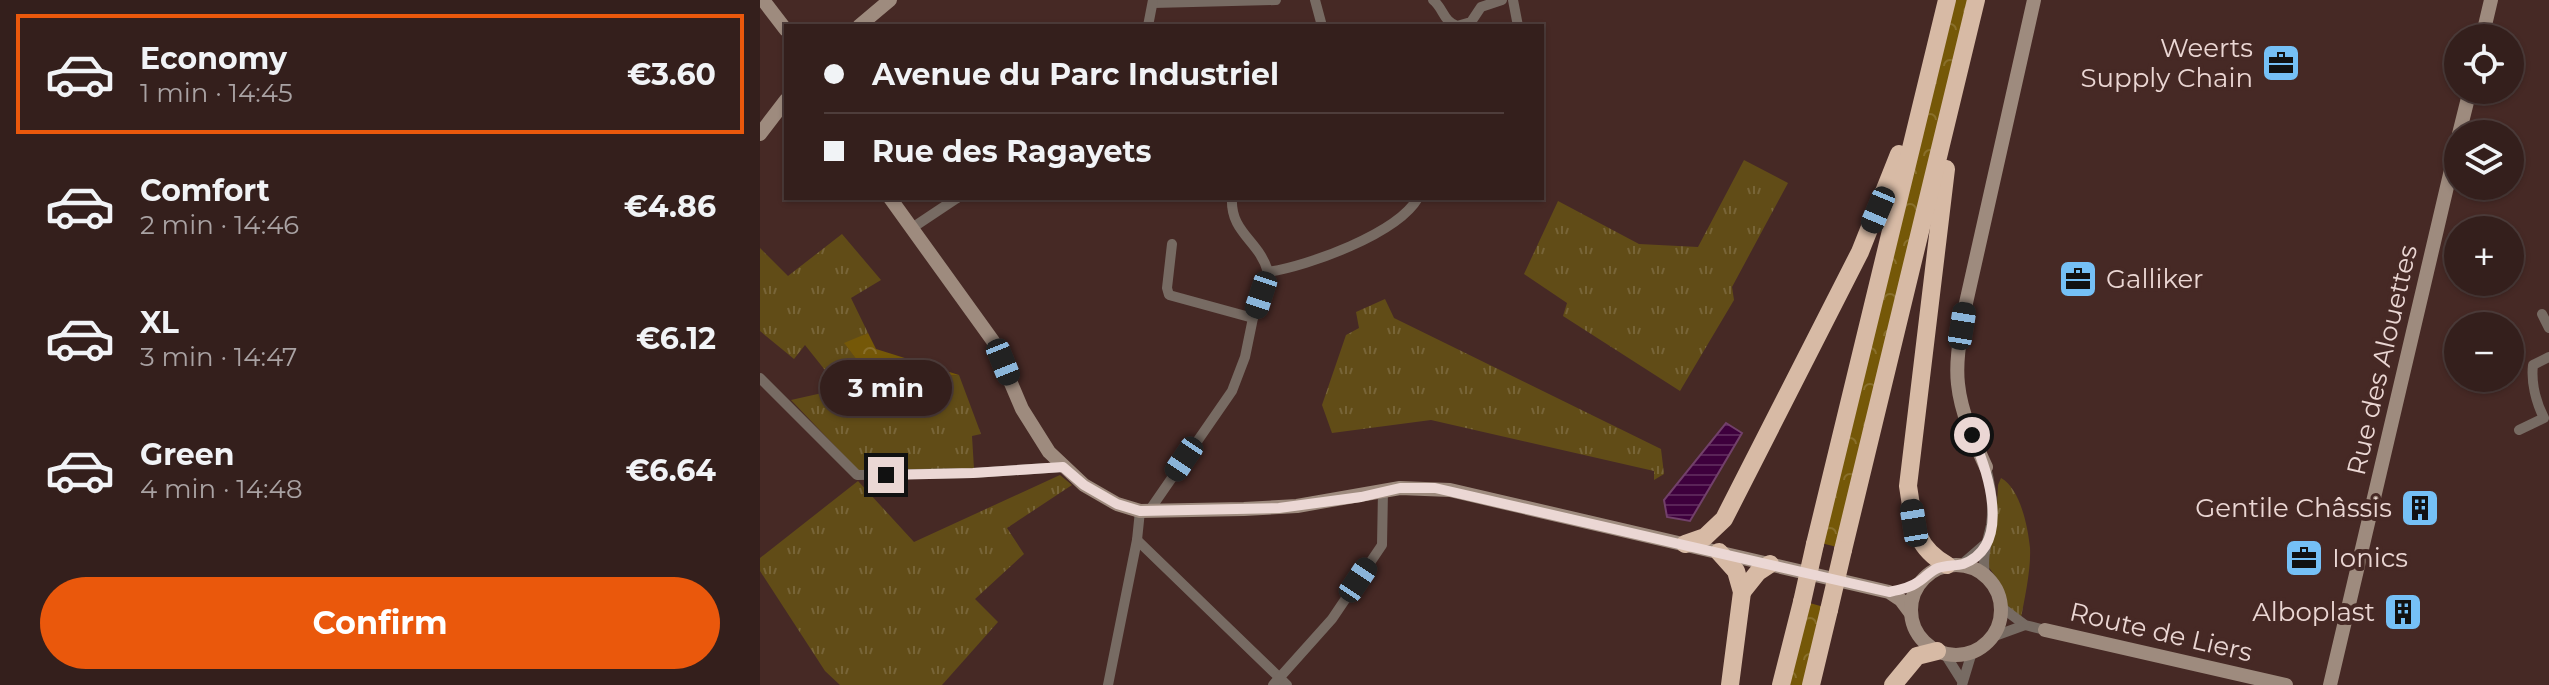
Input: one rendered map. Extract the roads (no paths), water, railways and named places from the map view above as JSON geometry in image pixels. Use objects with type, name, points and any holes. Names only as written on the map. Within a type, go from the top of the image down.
[{"type":"highway","points":[[1781,685],[1947,0]]},
{"type":"highway","points":[[1811,685],[1976,0]]},
{"type":"highway","points":[[1685,544],[1705,537],[1724,519],[1860,252],[1909,125],[1922,100]]},
{"type":"highway","points":[[1949,115],[1951,137],[1908,486],[1914,523],[1924,549],[1954,565]]},
{"type":"highway","points":[[1724,519],[1726,541],[1738,557]]},
{"type":"highway","points":[[1719,552],[1736,571],[1742,592],[1730,685]]},
{"type":"highway","points":[[1742,592],[1758,572],[1770,564]]},
{"type":"highway","points":[[1893,685],[1917,656],[1941,652]]},
{"type":"street","points":[[763,0],[784,27]]},
{"type":"street","points":[[861,24],[890,0]]},
{"type":"street","points":[[1148,24],[1153,1],[1276,0]]},
{"type":"street","points":[[1321,24],[1315,0],[1323,0]]},
{"type":"street","points":[[1433,0],[1440,6],[1445,18],[1454,24]]},
{"type":"street","points":[[1464,24],[1471,22],[1481,7],[1502,0]]},
{"type":"street","points":[[1513,0],[1518,24]]},
{"type":"street","points":[[1985,575],[1984,545],[1991,526],[1992,490],[1963,409],[1958,384],[1959,349],[1966,303],[2034,0]]},
{"type":"street","points":[[2485,24],[2491,0]]},
{"type":"street","points":[[760,134],[784,103]]},
{"type":"street","points":[[891,200],[993,341],[1022,409],[1049,452],[1084,485],[1117,504],[1144,511],[1279,508],[1415,487],[1450,490],[1889,592],[1901,600],[1910,612],[1918,635],[1941,652],[1962,683]]},
{"type":"street","points":[[912,228],[954,200]]},
{"type":"street","points":[[1108,685],[1144,511],[1232,391],[1245,357],[1253,318],[1268,272],[1263,256],[1235,223],[1232,200]]},
{"type":"street","points":[[1268,272],[1312,262],[1353,245],[1411,210],[1417,200]]},
{"type":"street","name":"Rue des Alouettes","points":[[2330,685],[2444,200]]},
{"type":"street","points":[[1172,244],[1167,288],[1169,295],[1253,318]]},
{"type":"street","points":[[2542,314],[2549,328]]},
{"type":"street","points":[[2519,430],[2544,418],[2537,404],[2532,375],[2533,365],[2549,357]]},
{"type":"street","points":[[760,378],[857,475],[973,473],[1063,467]]},
{"type":"street","points":[[1137,540],[1280,683],[1332,619],[1382,545],[1383,491]]},
{"type":"street","points":[[1910,612],[1912,596],[1920,582],[1932,571],[1954,565],[1984,545]]},
{"type":"street","points":[[1954,565],[1985,575],[1993,584],[2001,607],[2000,619],[1992,637]]},
{"type":"street","points":[[1889,592],[1920,582]]},
{"type":"street","name":"Route de Liers","points":[[2001,607],[2025,625],[2286,685]]},
{"type":"street","points":[[1941,652],[1961,655],[1972,652],[1992,637],[2025,625]]},
{"type":"street","points":[[1962,683],[1972,652]]},
{"type":"place","name":"Weerts Supply Chain","points":[[2281,63]]},
{"type":"place","name":"Galliker","points":[[2078,279]]},
{"type":"place","name":"Gentile Châssis","points":[[2420,508]]},
{"type":"place","name":"Ionics","points":[[2304,558]]},
{"type":"place","name":"Alboplast","points":[[2403,612]]}]
